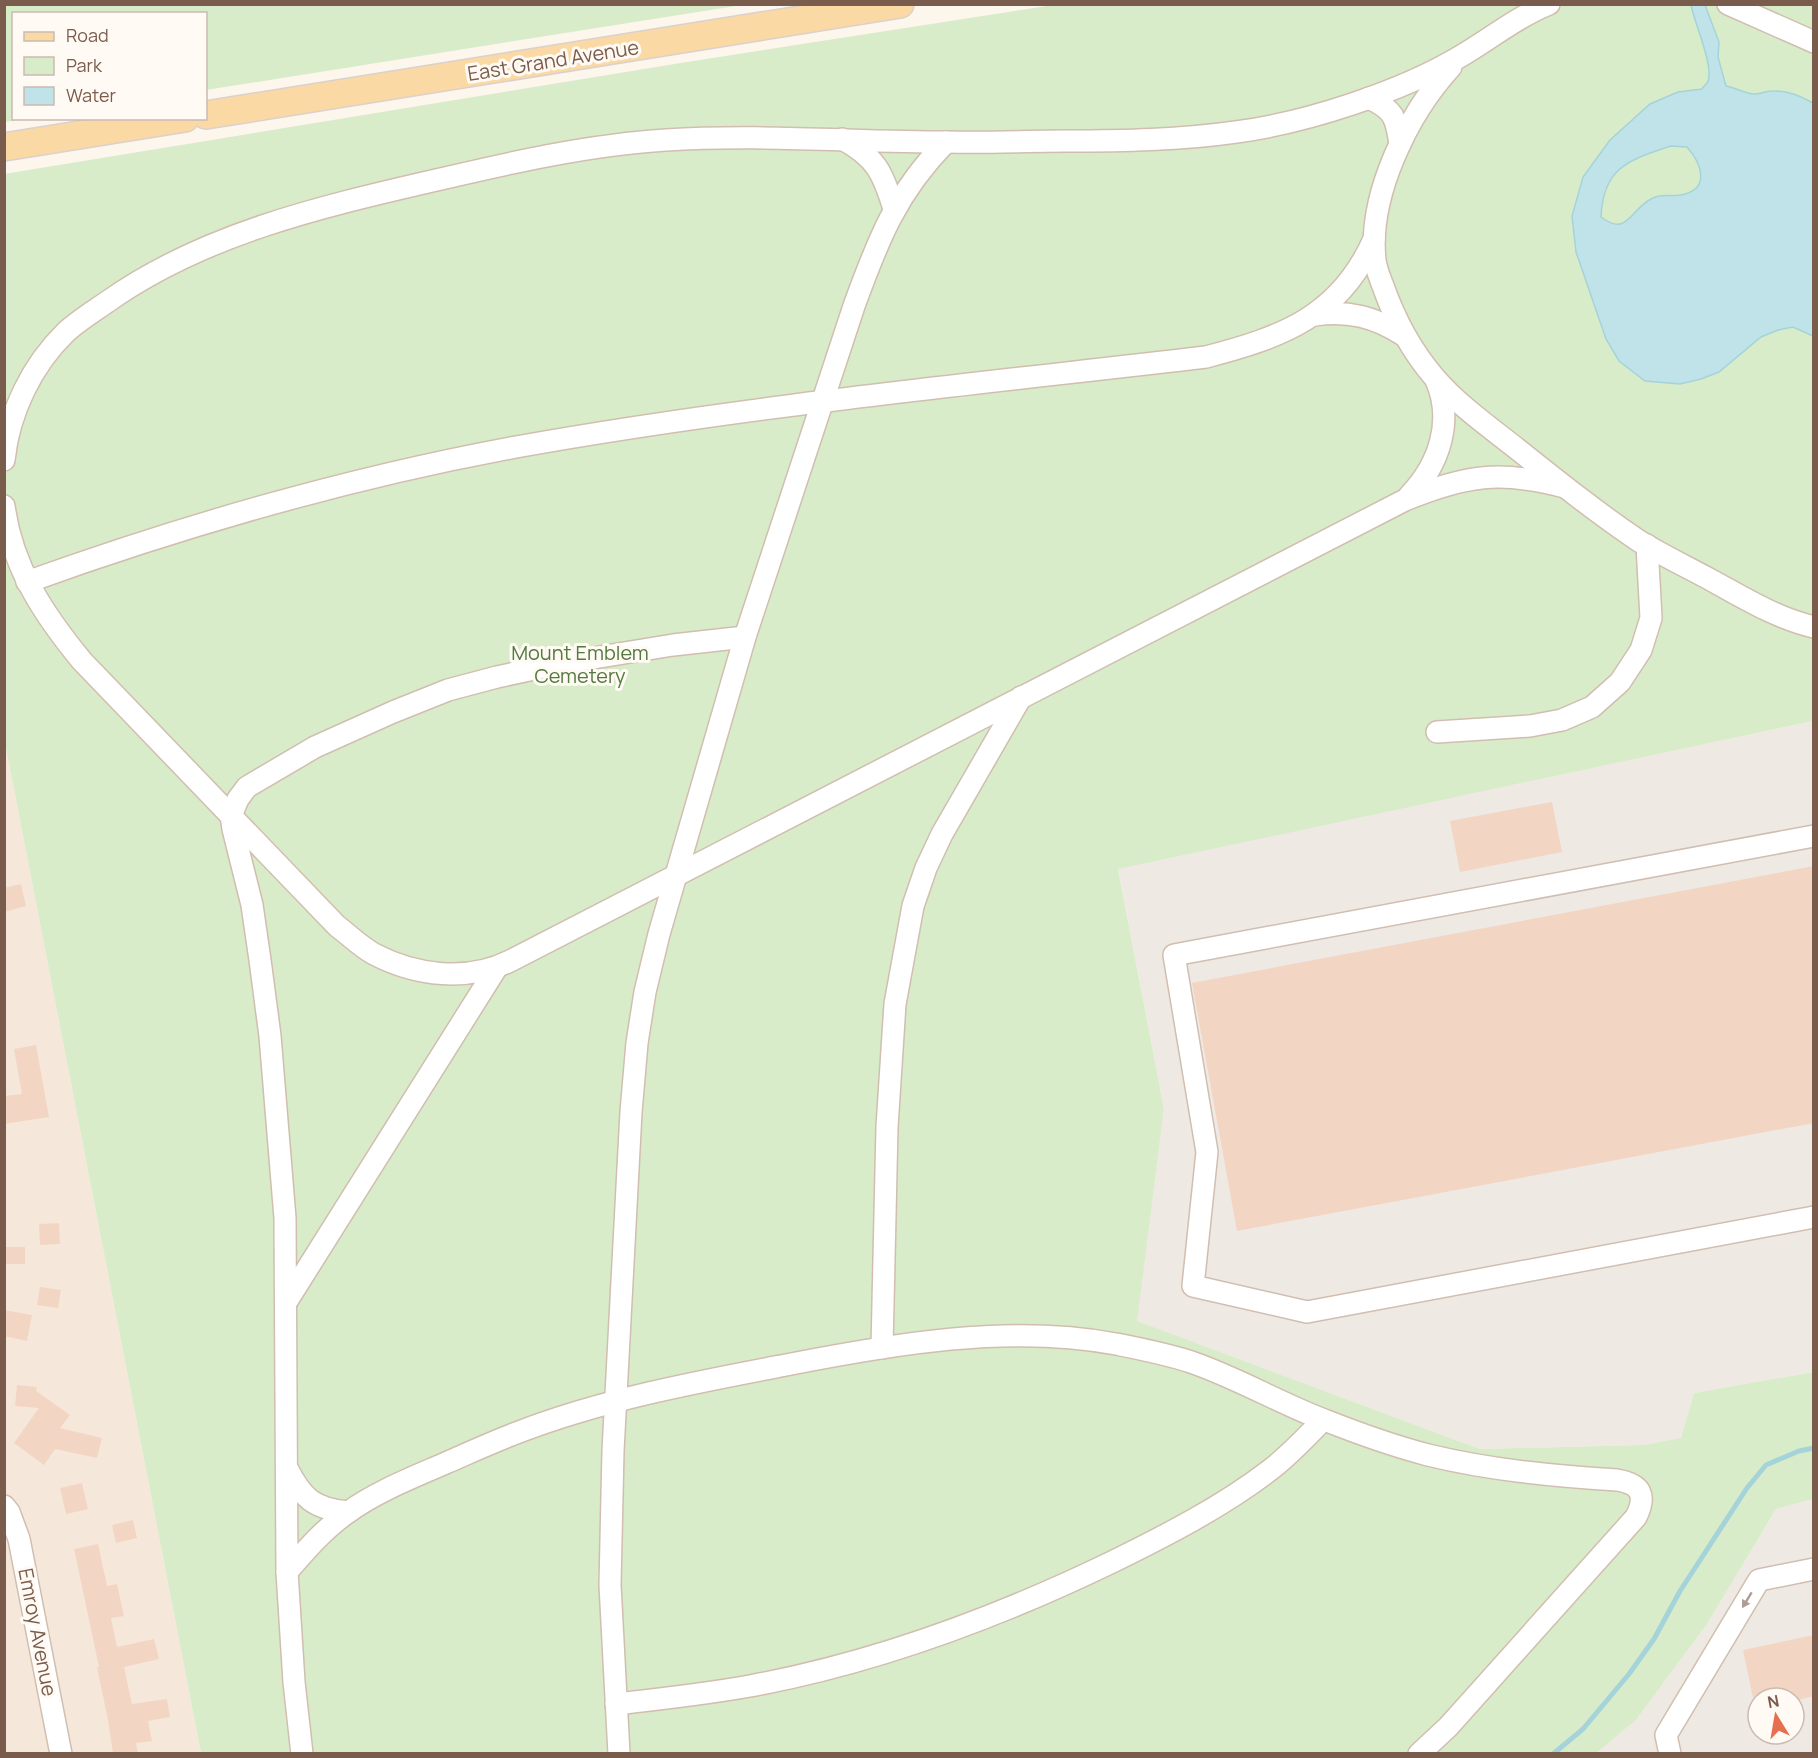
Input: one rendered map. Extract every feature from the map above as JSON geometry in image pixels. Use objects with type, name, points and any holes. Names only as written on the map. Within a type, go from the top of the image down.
[{"type":"main road","name":"East Grand Avenue","points":[[207,115],[900,4]]},
{"type":"main road","points":[[4,147],[173,120]]},
{"type":"street","points":[[4,460],[11,427],[27,383],[37,366],[68,331],[141,279],[165,265],[226,238],[298,215],[478,170],[615,145],[707,138],[946,142],[1159,140],[1271,127],[1369,98],[1420,77],[1459,58],[1522,18],[1549,4]]},
{"type":"street","points":[[1728,4],[1814,42]]},
{"type":"street","points":[[27,582],[234,516],[362,481],[513,448],[823,402],[1206,357],[1260,342],[1315,315],[1342,290],[1367,255],[1374,238],[1387,177],[1400,144],[1415,114],[1433,87],[1459,58]]},
{"type":"street","points":[[1369,98],[1388,108],[1395,118],[1400,144]]},
{"type":"street","points":[[842,139],[861,149],[872,160],[888,188],[894,209]]},
{"type":"street","points":[[619,1754],[610,1585],[615,1402],[626,1183],[637,1043],[645,992],[675,877],[745,637],[857,296],[894,209],[907,188],[946,142]]},
{"type":"street","points":[[1374,238],[1375,262],[1391,309],[1403,335],[1436,379],[1476,417],[1595,511],[1647,545],[1754,604],[1798,623],[1814,627]]},
{"type":"street","points":[[1315,315],[1341,313],[1372,318],[1403,335]]},
{"type":"street","points":[[1405,500],[1430,471],[1442,438],[1444,405],[1436,379]]},
{"type":"street","points":[[4,506],[15,552],[27,582],[44,611],[82,661],[337,926],[374,954],[394,962],[440,974],[482,972],[497,968],[1405,500],[1448,485],[1495,476],[1534,479],[1564,487]]},
{"type":"street","points":[[1437,732],[1530,726],[1562,720],[1592,707],[1620,682],[1641,650],[1651,618],[1647,545]]},
{"type":"street","points":[[302,1754],[294,1682],[287,1572],[285,1218],[270,1036],[252,905],[231,816],[238,799],[247,787],[267,774],[325,743],[448,690],[497,676],[566,662],[673,645],[745,637]]},
{"type":"street","points":[[882,1348],[887,1127],[895,1004],[913,906],[926,868],[942,834],[1021,697]]},
{"type":"street","points":[[1814,836],[1174,956],[1207,1152],[1193,1286],[1307,1312],[1814,1217]]},
{"type":"street","points":[[287,1301],[497,968]]},
{"type":"street","points":[[287,1572],[315,1541],[348,1512],[422,1473],[511,1435],[615,1402],[732,1375],[882,1348],[967,1339],[1025,1336],[1114,1344],[1192,1362],[1323,1420],[1427,1455],[1527,1473],[1630,1482],[1638,1488],[1642,1496],[1641,1507],[1636,1517],[1448,1726],[1419,1754]]},
{"type":"street","points":[[616,1704],[716,1691],[800,1675],[891,1651],[989,1617],[1081,1577],[1137,1550],[1185,1523],[1271,1469],[1323,1420]]},
{"type":"street","points":[[287,1468],[296,1488],[309,1499],[332,1510],[348,1512]]},
{"type":"street","name":"Emroy Avenue","points":[[7,1509],[19,1539],[62,1754]]},
{"type":"street","points":[[1670,1754],[1666,1735],[1759,1580],[1814,1569]]},
{"type":"shaded area","points":[[1813,721],[1813,1372],[1694,1393],[1681,1438],[1643,1445],[1480,1449],[1136,1321],[1164,1109],[1118,868]]},
{"type":"shaded area","points":[[5,743],[201,1753],[5,1753]]},
{"type":"shaded area","points":[[1813,1499],[1813,1753],[1595,1754],[1636,1720],[1707,1624],[1776,1509]]},
{"type":"green space","points":[[5,4],[742,5],[207,90],[207,12],[12,12],[12,120],[19,120],[5,122]]},
{"type":"green space","name":"Mount Emblem Cemetery","points":[[1053,5],[1813,5],[1813,721],[1118,869],[1164,1109],[1137,1321],[1480,1449],[1643,1445],[1681,1438],[1694,1393],[1813,1372],[1813,1499],[1776,1509],[1707,1624],[1636,1720],[1595,1754],[201,1753],[5,743],[4,174],[687,62]]},
{"type":"water","points":[[1691,5],[1705,5],[1719,42],[1718,57],[1726,86],[1753,94],[1783,91],[1813,103],[1813,336],[1793,327],[1778,330],[1761,337],[1719,372],[1680,384],[1645,381],[1619,361],[1606,339],[1576,252],[1572,216],[1583,177],[1610,140],[1650,104],[1678,92],[1702,89],[1708,82],[1708,65]],"holes":[[[1671,146],[1687,147],[1700,168],[1700,182],[1696,188],[1680,195],[1653,198],[1623,223],[1610,223],[1601,217],[1607,187],[1621,168],[1631,161]]]},
{"type":"building","points":[[1552,802],[1562,852],[1460,872],[1450,821]]},
{"type":"building","points":[[1814,866],[1814,1123],[1237,1231],[1192,983]]},
{"type":"building","points":[[21,884],[26,906],[4,912],[4,888]]},
{"type":"building","points":[[36,1045],[49,1117],[4,1124],[4,1096],[22,1094],[14,1049]]},
{"type":"building","points":[[59,1223],[60,1244],[40,1245],[39,1224]]},
{"type":"building","points":[[4,1247],[25,1247],[25,1264],[4,1264]]},
{"type":"building","points":[[40,1287],[61,1290],[58,1308],[37,1305]]},
{"type":"building","points":[[4,1310],[32,1315],[27,1341],[4,1336]]},
{"type":"building","points":[[17,1385],[37,1387],[36,1391],[70,1415],[60,1428],[102,1438],[97,1458],[55,1449],[44,1465],[14,1443],[39,1408],[15,1406]]},
{"type":"building","points":[[82,1483],[88,1509],[66,1514],[60,1488]]},
{"type":"building","points":[[133,1520],[137,1538],[116,1543],[112,1525]]},
{"type":"building","points":[[98,1544],[107,1586],[117,1584],[124,1616],[111,1618],[117,1647],[154,1639],[159,1659],[124,1667],[132,1704],[167,1699],[170,1717],[148,1721],[152,1741],[136,1743],[138,1754],[113,1754],[97,1667],[99,1667],[74,1549]]},
{"type":"building","points":[[1814,1635],[1814,1696],[1806,1698],[1806,1686],[1750,1686],[1743,1650]]},
{"type":"waterway","points":[[1553,1754],[1583,1729],[1629,1674],[1654,1639],[1680,1591],[1747,1488],[1766,1465],[1799,1451],[1814,1448]]}]
